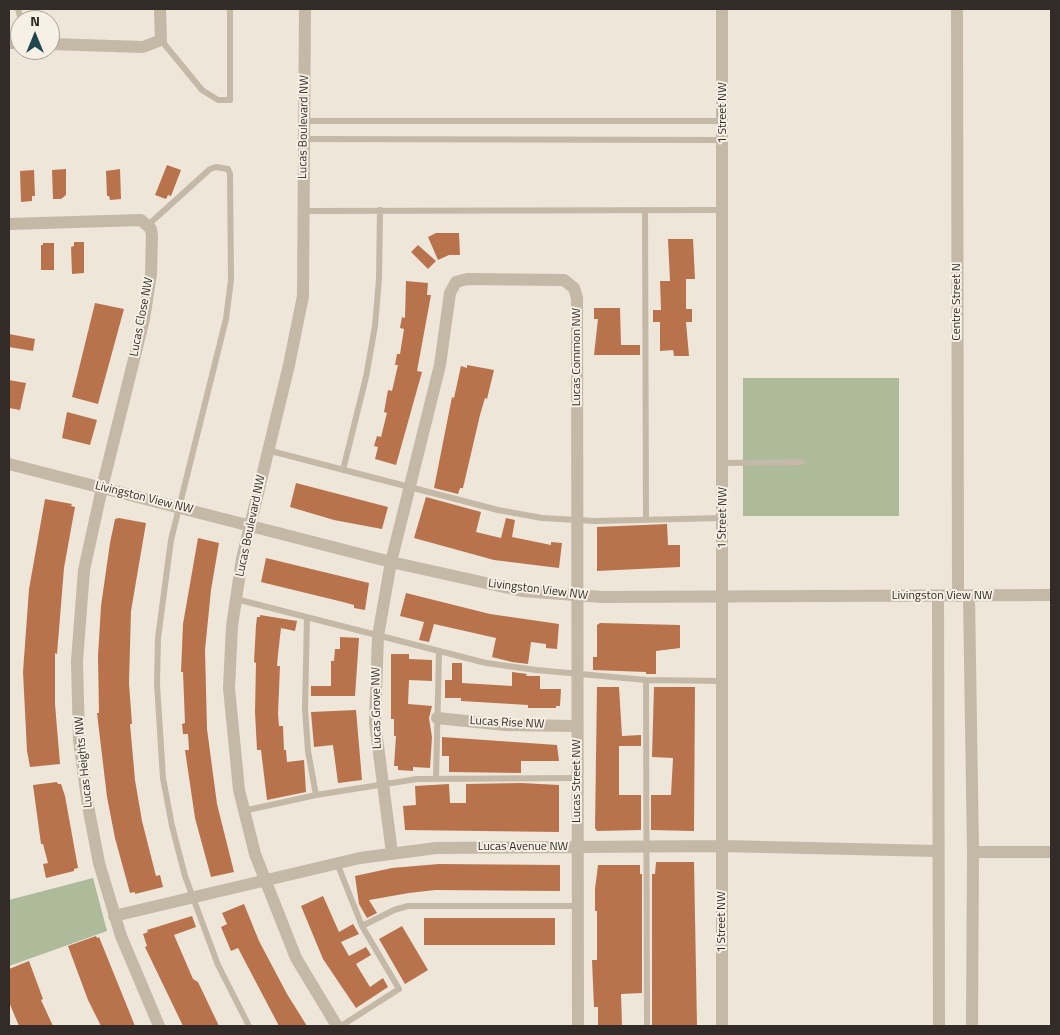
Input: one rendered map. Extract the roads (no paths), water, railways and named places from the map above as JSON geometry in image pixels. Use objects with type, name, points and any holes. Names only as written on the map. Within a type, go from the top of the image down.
[{"type":"street","points":[[60,44],[143,47],[161,40],[160,9]]},
{"type":"street","name":"Lucas Boulevard NW","points":[[305,9],[303,296],[250,525],[236,599],[229,658],[229,688],[234,753],[243,811],[264,880],[296,958],[336,1026]]},
{"type":"street","name":"1 Street NW","points":[[722,9],[722,1026]]},
{"type":"street","name":"Centre Street N","points":[[957,9],[963,596],[973,852],[972,1026]]},
{"type":"street","points":[[9,224],[141,220],[148,225]]},
{"type":"street","name":"Lucas Close NW","points":[[102,488],[148,299],[152,244],[151,229],[148,225]]},
{"type":"street","name":"Lucas Common NW","points":[[391,562],[411,488],[440,365],[448,300],[452,287],[456,282],[467,278],[559,279],[570,284],[577,298],[577,596]]},
{"type":"street","name":"Livingston View NW","points":[[9,464],[490,586],[577,596],[1051,595]]},
{"type":"street","name":"Lucas Heights NW","points":[[102,488],[89,544],[81,596],[77,661],[78,722],[93,834],[114,916],[135,973],[159,1026]]},
{"type":"street","name":"Lucas Grove NW","points":[[391,562],[378,636],[375,723],[392,853]]},
{"type":"street","name":"Lucas Street NW","points":[[577,596],[578,1026]]},
{"type":"street","points":[[938,596],[939,1026]]},
{"type":"street","name":"Lucas Rise NW","points":[[437,718],[506,724],[576,726]]},
{"type":"street","name":"Lucas Avenue NW","points":[[114,916],[337,863],[392,853],[436,848],[722,846],[938,850]]},
{"type":"street","points":[[973,852],[1051,852]]},
{"type":"lane","points":[[161,40],[202,90],[218,100],[230,100],[230,9]]},
{"type":"lane","points":[[304,121],[723,121]]},
{"type":"lane","points":[[304,139],[723,140]]},
{"type":"lane","points":[[148,225],[205,172],[216,167],[228,169],[230,174],[230,280],[226,319],[178,507],[164,586],[158,638],[157,702],[160,753],[170,816],[192,897],[218,965],[249,1026]]},
{"type":"lane","points":[[343,470],[366,377],[375,326],[379,279],[380,210]]},
{"type":"lane","points":[[645,210],[646,520]]},
{"type":"lane","points":[[303,211],[723,210]]},
{"type":"lane","points":[[268,450],[522,515],[577,520],[723,518]]},
{"type":"lane","points":[[723,463],[802,462]]},
{"type":"lane","points":[[236,599],[438,652],[512,667],[646,680],[722,681]]},
{"type":"lane","points":[[307,617],[304,709],[308,751],[316,795]]},
{"type":"lane","points":[[436,779],[438,652]]},
{"type":"lane","points":[[646,680],[646,1026]]},
{"type":"lane","points":[[243,811],[316,795],[382,784],[436,779],[576,778]]},
{"type":"lane","points":[[337,863],[362,926],[399,989],[341,1026]]},
{"type":"lane","points":[[362,926],[394,910],[408,906],[577,906]]}]
